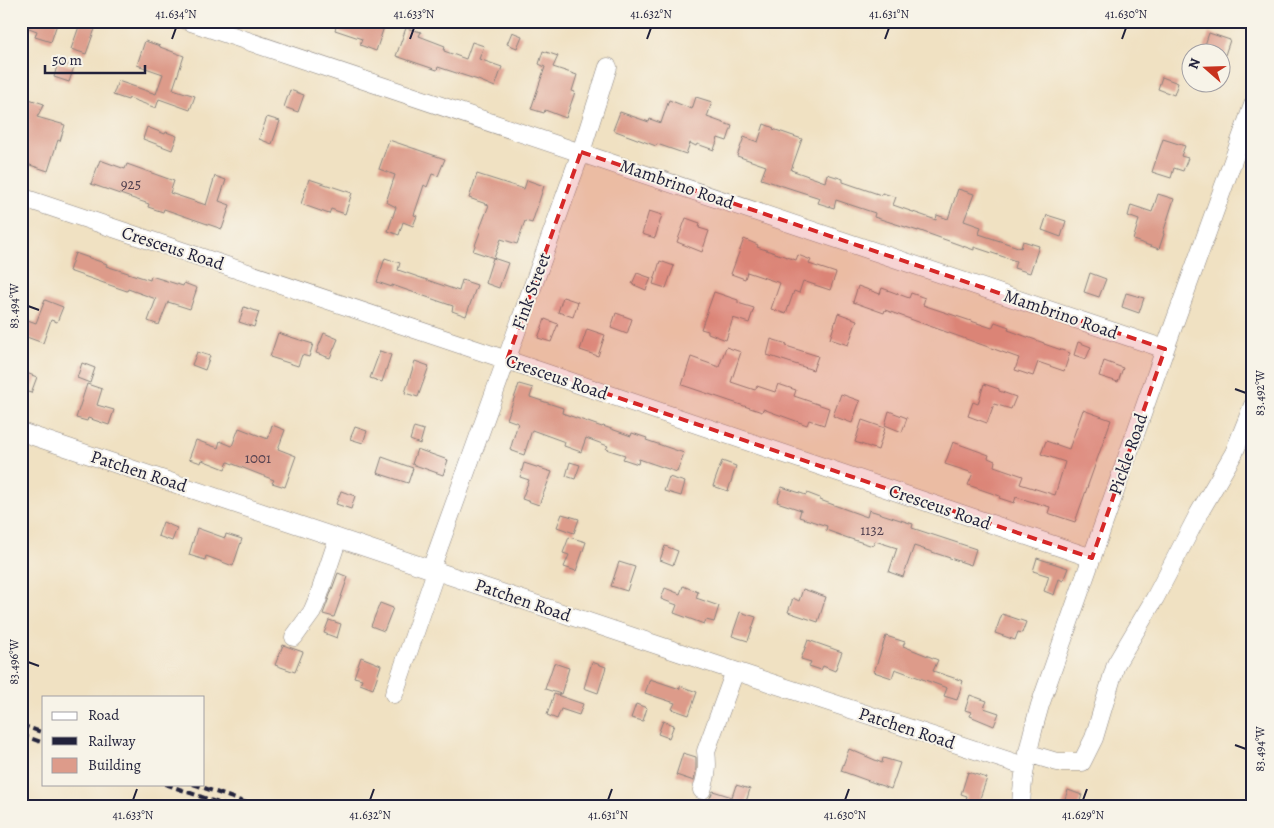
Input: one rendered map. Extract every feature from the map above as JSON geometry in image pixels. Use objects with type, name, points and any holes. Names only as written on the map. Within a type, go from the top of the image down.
[{"type":"street","name":"Mambrino Road","points":[[188,21],[1165,349]]},
{"type":"street","name":"Fink Street","points":[[394,694],[434,570],[581,152],[608,67]]},
{"type":"street","name":"Pickle Road","points":[[1020,807],[1026,760],[1040,705],[1253,105]]},
{"type":"street","name":"Cresceus Road","points":[[21,197],[1092,558]]},
{"type":"street","name":"Patchen Road","points":[[21,432],[735,671],[1026,760],[1082,762],[1094,738],[1116,664],[1155,598],[1199,513],[1234,453],[1253,406]]},
{"type":"street","points":[[294,636],[312,612],[338,538]]},
{"type":"street","points":[[702,790],[707,775],[706,751],[735,671]]},
{"type":"highlighted area","points":[[581,152],[1165,349],[1092,558],[507,360]]},
{"type":"building","points":[[21,21],[58,21],[51,42],[35,37],[37,31],[21,25]]},
{"type":"building","points":[[81,21],[96,26],[86,54],[71,49]]},
{"type":"building","points":[[338,21],[386,21],[376,51],[360,45],[362,39],[335,30]]},
{"type":"building","points":[[406,28],[421,32],[419,36],[445,46],[444,51],[466,59],[472,42],[484,46],[479,59],[502,67],[495,87],[438,67],[437,70],[396,56]]},
{"type":"building","points":[[512,32],[522,36],[517,48],[507,44]]},
{"type":"building","points":[[1209,33],[1230,40],[1229,42],[1206,42]]},
{"type":"building","points":[[145,41],[184,56],[173,89],[195,96],[190,110],[159,99],[156,108],[129,98],[128,100],[113,95],[118,81],[156,94],[163,74],[137,65]]},
{"type":"building","points":[[543,51],[558,56],[553,67],[577,75],[572,91],[575,92],[566,118],[545,110],[544,113],[531,109],[545,67],[539,64]]},
{"type":"building","points":[[58,62],[74,67],[69,82],[54,77]]},
{"type":"building","points":[[1162,77],[1178,83],[1174,95],[1158,89]]},
{"type":"building","points":[[290,90],[304,95],[298,112],[284,107]]},
{"type":"building","points":[[696,97],[712,102],[707,117],[732,126],[727,141],[718,138],[714,150],[690,143],[686,154],[657,144],[656,146],[613,130],[620,112],[649,122],[650,119],[661,123],[669,100],[692,109]]},
{"type":"building","points":[[26,98],[44,104],[37,117],[65,125],[48,171],[21,162],[21,113]]},
{"type":"building","points":[[267,117],[280,121],[272,144],[259,139]]},
{"type":"building","points":[[764,124],[802,139],[791,170],[825,182],[827,174],[843,179],[843,182],[881,195],[882,193],[896,197],[893,205],[936,220],[937,215],[948,219],[958,189],[974,194],[964,221],[981,227],[979,234],[1021,248],[1023,241],[1039,246],[1030,273],[1014,268],[1016,261],[974,247],[974,250],[874,217],[875,213],[836,200],[834,208],[818,203],[820,198],[761,179],[766,166],[737,156],[744,137],[758,142]]},
{"type":"building","points":[[147,127],[165,134],[166,132],[177,136],[172,150],[143,139]]},
{"type":"building","points":[[1163,139],[1185,146],[1181,156],[1188,158],[1183,171],[1174,168],[1171,178],[1152,172]]},
{"type":"building","points":[[389,140],[445,159],[438,176],[432,174],[427,187],[424,185],[414,215],[417,216],[413,226],[403,222],[399,235],[388,231],[396,207],[386,202],[395,175],[379,169]]},
{"type":"building","points":[[100,160],[125,169],[127,164],[174,181],[170,193],[206,205],[215,176],[226,180],[219,201],[230,205],[222,229],[164,209],[163,212],[148,207],[149,204],[91,184]]},
{"type":"building","points":[[477,174],[524,189],[527,180],[544,186],[532,223],[525,221],[517,244],[501,239],[494,258],[473,251],[489,205],[469,198]]},
{"type":"building","points":[[309,179],[352,193],[345,214],[331,209],[329,214],[301,204]]},
{"type":"building","points":[[1158,194],[1174,199],[1159,249],[1133,240],[1139,220],[1128,216],[1131,205],[1152,212]]},
{"type":"building","points":[[649,211],[662,215],[655,238],[642,234]]},
{"type":"building","points":[[1047,215],[1066,221],[1061,237],[1042,230]]},
{"type":"building","points":[[686,218],[700,223],[699,228],[709,231],[702,252],[677,242]]},
{"type":"building","points":[[744,239],[758,245],[757,247],[796,260],[798,255],[811,260],[809,264],[836,273],[830,290],[803,281],[799,293],[794,291],[786,314],[771,309],[780,283],[747,272],[745,279],[731,274]]},
{"type":"building","points":[[75,253],[107,264],[106,266],[150,280],[151,276],[183,286],[184,283],[197,288],[190,309],[168,302],[159,325],[148,321],[156,299],[69,271]]},
{"type":"building","points":[[385,258],[400,263],[398,270],[459,291],[462,280],[477,285],[466,316],[452,311],[453,306],[392,285],[392,287],[377,282]]},
{"type":"building","points":[[493,258],[508,263],[499,288],[485,283]]},
{"type":"building","points":[[660,261],[674,266],[666,288],[653,284]]},
{"type":"building","points":[[637,273],[651,278],[646,290],[632,284]]},
{"type":"building","points":[[1090,273],[1106,279],[1099,297],[1084,292]]},
{"type":"building","points":[[858,286],[880,294],[882,288],[909,298],[911,293],[925,298],[923,305],[992,328],[995,322],[1009,327],[1008,330],[1070,353],[1064,371],[1038,362],[1033,376],[1015,370],[1019,358],[885,310],[884,313],[853,302]]},
{"type":"building","points":[[714,292],[754,308],[749,323],[733,318],[726,340],[701,329]]},
{"type":"building","points":[[1126,293],[1144,298],[1139,313],[1122,307]]},
{"type":"building","points":[[563,297],[578,302],[573,317],[558,312]]},
{"type":"building","points":[[45,300],[63,307],[57,322],[51,320],[43,343],[21,335],[21,329],[25,319],[36,323]]},
{"type":"building","points":[[244,307],[259,312],[254,327],[239,322]]},
{"type":"building","points":[[616,313],[632,319],[627,334],[611,328]]},
{"type":"building","points":[[838,313],[857,320],[848,345],[830,339]]},
{"type":"building","points":[[545,319],[558,324],[551,342],[538,338]]},
{"type":"building","points":[[587,329],[605,335],[598,356],[580,350]]},
{"type":"building","points":[[278,333],[313,344],[309,357],[302,355],[298,366],[270,357]]},
{"type":"building","points":[[324,333],[338,339],[330,358],[316,353]]},
{"type":"building","points":[[771,339],[818,356],[813,370],[767,355]]},
{"type":"building","points":[[1078,342],[1091,347],[1086,359],[1074,355]]},
{"type":"building","points":[[726,347],[741,352],[731,382],[755,390],[757,386],[775,392],[778,384],[796,390],[794,396],[829,408],[824,425],[809,420],[807,425],[763,409],[762,412],[682,385],[691,357],[719,367]]},
{"type":"building","points":[[380,351],[391,355],[382,382],[370,378]]},
{"type":"building","points":[[197,352],[210,356],[205,370],[192,365]]},
{"type":"building","points":[[415,361],[429,366],[418,397],[405,393]]},
{"type":"building","points":[[1104,361],[1123,368],[1118,382],[1099,376]]},
{"type":"building","points":[[82,363],[95,368],[90,383],[77,378]]},
{"type":"building","points":[[21,371],[37,377],[31,393],[21,390]]},
{"type":"building","points":[[87,384],[102,389],[97,405],[114,410],[109,425],[88,418],[87,421],[76,418]]},
{"type":"building","points":[[519,384],[533,388],[530,397],[563,408],[562,413],[631,436],[632,433],[647,438],[646,440],[684,453],[677,472],[639,459],[638,464],[623,459],[625,455],[606,449],[608,446],[586,438],[581,452],[564,446],[565,442],[532,430],[524,455],[510,450],[518,423],[507,419]]},
{"type":"building","points":[[984,384],[1016,397],[1011,409],[994,404],[987,423],[968,416],[973,402],[978,404]]},
{"type":"building","points":[[841,394],[860,401],[852,423],[833,416]]},
{"type":"building","points":[[1083,410],[1111,420],[1075,522],[1048,513],[1050,507],[1016,497],[1014,503],[968,485],[973,473],[945,464],[953,442],[989,455],[988,458],[995,461],[994,466],[1023,476],[1020,484],[1055,495],[1065,462],[1041,454],[1046,441],[1069,449]]},
{"type":"building","points":[[889,411],[907,418],[902,432],[885,425]]},
{"type":"building","points":[[862,420],[885,428],[878,450],[855,442]]},
{"type":"building","points":[[272,425],[285,430],[278,449],[296,456],[285,487],[272,483],[274,480],[228,462],[225,469],[202,460],[201,463],[189,459],[196,440],[218,448],[220,441],[232,446],[239,428],[268,439]]},
{"type":"building","points":[[355,427],[367,431],[363,443],[350,439]]},
{"type":"building","points":[[414,427],[424,430],[420,444],[410,440]]},
{"type":"building","points":[[417,449],[448,460],[443,475],[412,464]]},
{"type":"building","points":[[382,457],[413,468],[408,483],[377,473]]},
{"type":"building","points":[[722,461],[736,466],[728,491],[713,486]]},
{"type":"building","points":[[570,462],[580,465],[575,479],[566,476]]},
{"type":"building","points":[[524,463],[552,472],[539,505],[522,499],[529,480],[520,477]]},
{"type":"building","points":[[669,477],[685,482],[681,496],[664,491]]},
{"type":"building","points":[[782,487],[806,495],[807,493],[820,498],[820,500],[867,517],[869,510],[913,524],[912,528],[976,549],[971,565],[914,546],[903,577],[889,572],[897,548],[875,541],[873,546],[826,530],[827,526],[799,517],[801,510],[777,502]]},
{"type":"building","points":[[341,491],[355,496],[351,509],[336,504]]},
{"type":"building","points":[[562,514],[579,519],[574,533],[557,527]]},
{"type":"building","points":[[163,522],[177,528],[172,541],[158,536]]},
{"type":"building","points":[[197,528],[225,538],[226,534],[242,539],[233,566],[206,556],[205,560],[189,555]]},
{"type":"building","points":[[569,537],[586,542],[576,571],[564,567],[569,555],[563,553]]},
{"type":"building","points":[[665,546],[678,551],[673,565],[660,560]]},
{"type":"building","points":[[1037,558],[1068,568],[1063,581],[1059,579],[1054,595],[1044,591],[1049,576],[1033,571]]},
{"type":"building","points":[[619,562],[635,567],[627,591],[611,586]]},
{"type":"building","points":[[338,573],[348,577],[334,617],[323,614]]},
{"type":"building","points":[[683,586],[698,592],[696,598],[719,606],[714,622],[706,620],[704,624],[674,613],[677,605],[661,599],[665,588],[680,594]]},
{"type":"building","points":[[803,589],[826,597],[818,622],[788,612],[793,598],[799,601]]},
{"type":"building","points":[[380,603],[393,608],[384,631],[371,626]]},
{"type":"building","points":[[740,612],[756,617],[748,641],[732,636]]},
{"type":"building","points":[[1002,614],[1026,622],[1022,633],[1018,632],[1015,640],[995,633]]},
{"type":"building","points":[[329,620],[341,624],[337,638],[324,633]]},
{"type":"building","points":[[886,636],[905,642],[903,646],[938,660],[933,671],[963,681],[957,700],[944,696],[947,688],[895,669],[892,678],[874,672]]},
{"type":"building","points":[[808,640],[842,652],[835,671],[823,666],[821,670],[809,666],[811,662],[801,659]]},
{"type":"building","points":[[283,645],[303,652],[295,672],[275,665]]},
{"type":"building","points":[[361,657],[381,665],[373,689],[360,684],[362,679],[354,677]]},
{"type":"building","points":[[592,662],[606,667],[598,693],[584,688]]},
{"type":"building","points":[[554,663],[569,668],[561,694],[545,689]]},
{"type":"building","points":[[650,679],[680,689],[680,686],[697,692],[689,715],[672,709],[675,703],[645,693]]},
{"type":"building","points":[[554,694],[583,704],[579,715],[561,709],[557,719],[547,715]]},
{"type":"building","points":[[970,695],[987,701],[984,708],[999,713],[994,726],[970,716],[971,712],[965,710]]},
{"type":"building","points":[[636,704],[647,708],[643,721],[631,718]]},
{"type":"building","points":[[663,721],[674,725],[669,738],[658,734]]},
{"type":"building","points":[[849,749],[882,763],[883,758],[900,763],[891,789],[841,771]]},
{"type":"building","points":[[683,753],[696,757],[694,781],[676,775]]},
{"type":"building","points":[[968,772],[987,778],[977,807],[964,807],[967,796],[961,794]]},
{"type":"building","points":[[736,785],[750,789],[746,802],[754,805],[754,807],[721,807],[708,802],[713,791],[732,797]]},
{"type":"building","points":[[1068,790],[1082,795],[1078,807],[1062,807]]},
{"type":"railway","points":[[21,725],[42,732]]},
{"type":"railway","points":[[21,735],[42,742]]},
{"type":"railway","points":[[171,786],[230,807]]},
{"type":"railway","points":[[199,786],[258,807]]}]
